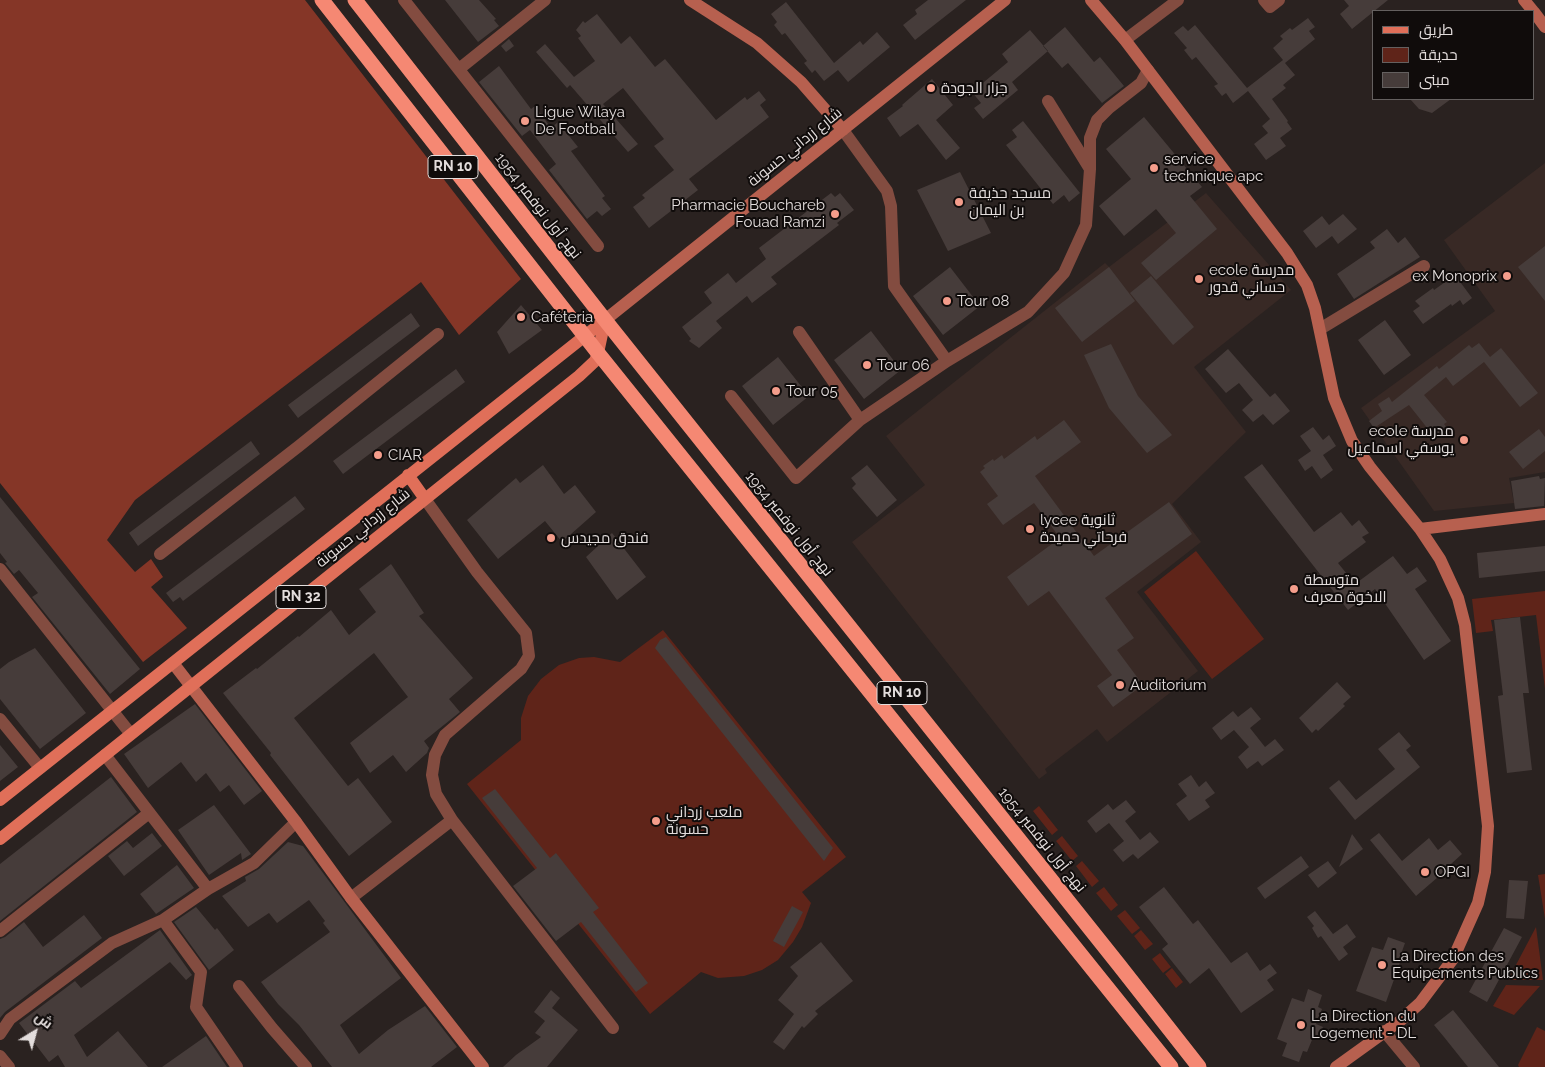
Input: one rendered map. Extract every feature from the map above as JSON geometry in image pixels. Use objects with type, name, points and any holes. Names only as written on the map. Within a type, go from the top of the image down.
[{"type":"highway","name":"RN 10","points":[[322,0],[598,353],[1171,1067]]},
{"type":"highway","name":"نهج أول نوفمبر 1954","points":[[355,0],[605,320],[1199,1067]]},
{"type":"highway","points":[[1101,980],[1119,965]]},
{"type":"main road","name":"شارع زرداني حسونة","points":[[0,800],[605,320]]},
{"type":"main road","name":"شارع زرداني حسونة","points":[[0,839],[580,376],[595,361],[605,320]]},
{"type":"main road","points":[[408,475],[424,499]]},
{"type":"street","points":[[404,0],[598,246]]},
{"type":"street","points":[[459,69],[545,0]]},
{"type":"street","points":[[690,0],[757,42],[800,82],[842,130],[887,191],[891,206],[894,286],[947,361]]},
{"type":"street","name":"شارع زرداني حسونة","points":[[605,320],[1005,0]]},
{"type":"street","points":[[1091,0],[1125,40],[1287,253],[1307,285],[1315,308],[1334,398],[1352,441],[1370,467],[1420,529],[1440,559],[1450,578],[1465,625],[1488,826],[1485,872],[1478,902],[1454,959],[1420,1003],[1400,1021],[1336,1067]]},
{"type":"street","points":[[1125,40],[1178,0]]},
{"type":"street","points":[[1264,0],[1270,7],[1279,0]]},
{"type":"street","points":[[1535,14],[1545,27]]},
{"type":"street","points":[[731,396],[796,478],[860,420],[947,361],[1028,312],[1064,273],[1086,225],[1090,138],[1098,120],[1109,108],[1141,83],[1148,70]]},
{"type":"street","points":[[1048,101],[1090,169]]},
{"type":"street","points":[[1320,329],[1424,266]]},
{"type":"street","points":[[798,332],[860,420]]},
{"type":"street","points":[[160,554],[299,446],[438,334]]},
{"type":"street","points":[[424,499],[477,572],[526,633],[529,656],[521,669],[445,735],[435,756],[432,775],[436,794],[452,820],[613,1028]]},
{"type":"street","points":[[1420,529],[1545,514]]},
{"type":"street","points":[[0,569],[130,734]]},
{"type":"street","points":[[173,663],[296,822],[350,898],[483,1067]]},
{"type":"street","points":[[0,719],[40,768]]},
{"type":"street","points":[[105,755],[208,889]]},
{"type":"street","points":[[0,931],[149,813]]},
{"type":"street","points":[[350,898],[452,820]]},
{"type":"street","points":[[0,1034],[10,1019],[112,943],[163,920],[208,889],[254,863],[296,822]]},
{"type":"street","points":[[163,920],[201,972],[196,1007],[237,1067]]},
{"type":"street","points":[[239,986],[306,1067]]},
{"type":"street","points":[[1384,1031],[1414,1067]]},
{"type":"street","points":[[0,1056],[9,1067]]},
{"type":"shaded area","points":[[0,0],[305,0],[521,279],[459,335],[421,282],[135,500],[107,540],[135,572],[151,559],[163,577],[151,587],[187,628],[143,662],[0,483]]},
{"type":"shaded area","name":"ecole مدرسة يوسفي اسماعيل","points":[[1545,163],[1545,472],[1509,478],[1514,503],[1434,511],[1361,408],[1495,311],[1444,240]]},
{"type":"shaded area","name":"lycee ثانوية فرحاتي حميدة","points":[[1206,193],[1291,290],[1194,367],[1246,432],[1172,504],[1201,542],[1137,592],[1198,671],[1107,742],[1097,729],[1045,769],[1047,773],[1039,779],[852,542],[925,485],[886,436],[1105,263],[1109,267]]},
{"type":"green space","points":[[1196,551],[1264,639],[1212,679],[1144,592]]},
{"type":"green space","points":[[1545,591],[1545,689],[1536,615],[1491,620],[1493,631],[1476,633],[1472,599]]},
{"type":"green space","name":"ملعب زرداني حسونة","points":[[663,630],[846,857],[802,892],[811,903],[802,927],[793,942],[778,960],[762,970],[744,976],[718,978],[701,972],[650,1014],[467,784],[521,740],[521,718],[528,696],[541,679],[559,665],[579,658],[594,657],[620,662]]},
{"type":"green space","points":[[1039,806],[1058,830],[1052,835],[1033,811]]},
{"type":"green space","points":[[1062,836],[1078,856],[1072,861],[1056,841]]},
{"type":"green space","points":[[1082,861],[1099,881],[1092,887],[1076,866]]},
{"type":"green space","points":[[1545,874],[1545,919],[1538,875]]},
{"type":"green space","points":[[1104,887],[1118,905],[1111,911],[1096,893]]},
{"type":"green space","points":[[1125,910],[1140,928],[1132,934],[1117,916]]},
{"type":"green space","points":[[1536,927],[1543,980],[1508,980]]},
{"type":"green space","points":[[1141,930],[1153,944],[1145,950],[1134,936]]},
{"type":"green space","points":[[1160,953],[1171,967],[1163,973],[1152,959]]},
{"type":"green space","points":[[1172,968],[1183,982],[1176,988],[1165,974]]},
{"type":"green space","points":[[1506,985],[1540,986],[1514,1015],[1493,1006]]},
{"type":"green space","points":[[1537,1027],[1545,1031],[1545,1067],[1519,1067],[1518,1065]]},
{"type":"building","points":[[445,0],[479,0],[496,19],[494,20],[499,26],[478,42]]},
{"type":"building","points":[[928,0],[966,0],[915,40],[903,25],[917,14],[915,10]]},
{"type":"building","points":[[1344,0],[1388,0],[1376,10],[1372,10],[1372,13],[1352,29],[1340,14],[1349,6]]},
{"type":"building","points":[[786,2],[834,63],[860,41],[863,45],[877,32],[890,47],[848,82],[838,70],[824,81],[815,70],[812,73],[804,63],[807,61],[785,33],[782,35],[774,25],[777,22],[771,14]]},
{"type":"building","points":[[597,14],[621,44],[630,36],[655,67],[665,59],[716,120],[745,97],[747,100],[759,91],[766,100],[760,105],[769,117],[689,179],[698,190],[649,228],[633,207],[645,198],[642,195],[674,170],[654,146],[664,139],[623,88],[603,104],[638,144],[628,152],[570,85],[567,88],[536,52],[545,44],[574,77],[595,61],[578,38],[581,36],[576,30],[583,21],[585,23]]},
{"type":"building","points":[[1308,18],[1315,27],[1309,31],[1315,39],[1285,63],[1295,75],[1283,85],[1286,88],[1272,99],[1292,129],[1280,138],[1286,146],[1266,160],[1254,144],[1268,133],[1262,126],[1270,119],[1248,91],[1233,103],[1226,93],[1222,96],[1214,86],[1218,84],[1196,57],[1192,60],[1184,50],[1187,48],[1174,33],[1183,26],[1188,31],[1195,25],[1247,88],[1283,60],[1273,48],[1283,39],[1280,36]]},
{"type":"building","points":[[1065,27],[1094,62],[1100,57],[1124,86],[1102,103],[1068,63],[1062,68],[1043,46]]},
{"type":"building","points":[[1030,30],[1048,51],[1012,82],[1018,90],[983,119],[974,108],[981,103],[972,92],[1008,62],[1002,54]]},
{"type":"building","points":[[509,39],[514,46],[506,52],[501,46]]},
{"type":"building","points":[[499,66],[531,109],[535,106],[551,128],[558,122],[578,147],[571,151],[605,196],[602,198],[611,209],[602,216],[597,211],[587,219],[549,170],[556,164],[530,130],[522,136],[479,82]]},
{"type":"building","points":[[932,79],[953,105],[936,120],[960,148],[946,160],[918,124],[900,137],[887,118]]},
{"type":"building","points":[[1411,100],[1450,100],[1432,113],[1419,109]]},
{"type":"building","points":[[1144,117],[1202,187],[1190,196],[1217,229],[1156,280],[1141,263],[1176,233],[1156,209],[1124,236],[1099,206],[1131,179],[1106,149]]},
{"type":"building","points":[[1023,121],[1080,193],[1069,202],[1064,195],[1053,204],[1006,145],[1017,137],[1012,130]]},
{"type":"building","points":[[960,172],[991,233],[948,251],[917,190]]},
{"type":"building","points":[[831,193],[835,197],[840,193],[854,210],[837,223],[839,225],[771,277],[777,284],[752,303],[747,296],[716,321],[722,328],[699,348],[689,341],[691,339],[682,327],[712,303],[704,292],[728,273],[736,283],[766,259],[759,248]]},
{"type":"building","points":[[1343,214],[1357,229],[1338,244],[1332,236],[1316,248],[1303,231],[1322,216],[1329,225]]},
{"type":"building","points":[[1387,229],[1398,243],[1405,237],[1420,257],[1354,299],[1337,274],[1375,248],[1370,242]]},
{"type":"building","points":[[1545,246],[1545,301],[1518,267]]},
{"type":"building","name":"Tour 08","points":[[950,267],[980,306],[943,335],[913,296]]},
{"type":"building","points":[[1109,267],[1135,301],[1082,342],[1055,308]]},
{"type":"building","points":[[1455,275],[1472,298],[1463,305],[1460,300],[1452,306],[1451,304],[1423,324],[1413,311],[1420,306],[1415,301]]},
{"type":"building","points":[[1151,276],[1194,327],[1173,345],[1130,293]]},
{"type":"building","name":"Caféteria","points":[[521,305],[542,330],[509,354],[497,332]]},
{"type":"building","points":[[411,313],[420,326],[298,418],[288,405]]},
{"type":"building","points":[[1385,320],[1411,355],[1384,375],[1358,340]]},
{"type":"building","name":"Tour 06","points":[[871,331],[901,370],[864,399],[834,360]]},
{"type":"building","points":[[1479,343],[1490,357],[1501,348],[1538,393],[1520,407],[1484,362],[1453,386],[1446,377],[1424,395],[1447,422],[1444,424],[1447,428],[1437,436],[1434,432],[1432,434],[1409,405],[1374,428],[1369,421],[1382,411],[1378,404],[1389,397],[1392,402],[1437,366],[1439,369],[1469,345],[1472,348]]},
{"type":"building","points":[[1111,344],[1138,396],[1172,435],[1147,453],[1109,408],[1084,355]]},
{"type":"building","points":[[1228,349],[1270,397],[1275,393],[1290,411],[1273,425],[1263,414],[1253,422],[1242,410],[1253,400],[1239,383],[1226,393],[1205,369]]},
{"type":"building","name":"Tour 05","points":[[778,357],[809,396],[773,425],[742,386]]},
{"type":"building","points":[[456,369],[465,382],[343,474],[333,461]]},
{"type":"building","points":[[1064,420],[1081,442],[1035,476],[1094,556],[1169,502],[1192,534],[1105,598],[1134,638],[1117,650],[1143,685],[1113,707],[1097,686],[1112,675],[1049,591],[1028,606],[1007,577],[1060,538],[1034,503],[1003,525],[987,504],[998,496],[980,472],[985,468],[983,466],[993,459],[994,461],[1002,455],[1004,459],[1035,436],[1037,440]]},
{"type":"building","points":[[1313,427],[1323,440],[1329,435],[1336,446],[1323,455],[1333,470],[1321,479],[1312,466],[1305,471],[1298,460],[1311,451],[1300,436]]},
{"type":"building","points":[[1539,429],[1545,437],[1545,451],[1523,469],[1509,452]]},
{"type":"building","points":[[251,441],[260,454],[138,546],[129,533]]},
{"type":"building","points":[[1262,464],[1314,532],[1341,512],[1352,526],[1359,520],[1369,533],[1362,537],[1366,542],[1338,563],[1355,584],[1393,556],[1407,574],[1417,567],[1427,581],[1415,589],[1451,641],[1424,660],[1375,589],[1348,610],[1244,477]]},
{"type":"building","points":[[543,465],[564,494],[575,485],[596,512],[562,542],[545,521],[498,559],[467,520],[516,478],[520,483]]},
{"type":"building","points":[[867,465],[897,500],[877,517],[852,488],[856,484],[851,478]]},
{"type":"building","points":[[1539,476],[1540,479],[1545,478],[1544,506],[1515,509],[1511,481]]},
{"type":"building","points":[[295,496],[305,509],[183,601],[180,597],[173,602],[166,593]]},
{"type":"building","points":[[0,497],[140,669],[110,694],[32,597],[38,593],[19,570],[14,574],[5,563],[7,562],[0,553]]},
{"type":"building","points":[[612,533],[646,577],[617,600],[586,557]]},
{"type":"building","points":[[1545,546],[1545,571],[1479,578],[1477,553]]},
{"type":"building","points":[[391,564],[424,613],[419,616],[473,678],[449,699],[460,712],[424,741],[429,748],[427,753],[406,772],[393,755],[370,773],[350,743],[408,697],[374,653],[294,718],[348,786],[358,778],[392,822],[349,856],[223,693],[299,637],[331,610],[349,635],[376,612],[359,589]]},
{"type":"building","points":[[1520,617],[1529,693],[1523,693],[1532,770],[1507,773],[1498,696],[1503,695],[1494,620]]},
{"type":"building","points":[[666,637],[833,848],[824,861],[655,648],[660,640]]},
{"type":"building","points":[[35,648],[86,713],[40,749],[0,699],[0,669]]},
{"type":"building","points":[[1337,682],[1351,697],[1343,704],[1345,706],[1318,731],[1316,729],[1312,733],[1299,718]]},
{"type":"building","points":[[195,704],[262,791],[244,805],[229,785],[220,792],[206,773],[196,782],[181,762],[148,788],[124,754]]},
{"type":"building","points":[[1251,707],[1261,719],[1250,728],[1265,747],[1275,739],[1284,750],[1262,766],[1258,761],[1247,769],[1238,757],[1249,747],[1234,730],[1221,740],[1212,728],[1233,711],[1238,717]]},
{"type":"building","points":[[1399,732],[1411,746],[1406,750],[1420,767],[1355,820],[1329,788],[1339,780],[1356,800],[1395,769],[1378,749]]},
{"type":"building","points":[[0,745],[18,767],[0,781]]},
{"type":"building","points":[[1191,775],[1199,787],[1206,781],[1215,793],[1205,800],[1210,807],[1189,821],[1176,804],[1187,796],[1178,784]]},
{"type":"building","points":[[111,777],[137,812],[0,921],[0,864]]},
{"type":"building","points":[[495,789],[550,858],[556,853],[599,908],[593,912],[648,983],[636,992],[581,922],[556,941],[513,886],[537,868],[482,798]]},
{"type":"building","points":[[1126,800],[1136,812],[1125,821],[1140,840],[1150,832],[1159,842],[1138,859],[1133,854],[1123,862],[1113,850],[1124,841],[1109,823],[1096,833],[1087,821],[1108,804],[1113,810]]},
{"type":"building","points":[[214,805],[251,854],[242,860],[241,853],[209,875],[178,830]]},
{"type":"building","points":[[152,833],[162,846],[124,876],[108,856],[127,841],[133,848]]},
{"type":"building","points":[[1379,833],[1402,861],[1429,838],[1438,850],[1450,840],[1462,854],[1416,896],[1370,840]]},
{"type":"building","points":[[1352,834],[1363,849],[1339,867]]},
{"type":"building","points":[[288,842],[303,846],[401,978],[340,1025],[359,1054],[388,1030],[425,1006],[457,1047],[431,1067],[332,1067],[299,1025],[278,1004],[261,982],[330,932],[323,923],[325,921],[309,900],[277,923],[269,913],[248,927],[222,896],[246,881],[245,877],[259,869]]},
{"type":"building","points":[[1301,856],[1309,867],[1265,899],[1257,888]]},
{"type":"building","points":[[1328,861],[1337,873],[1318,888],[1308,875]]},
{"type":"building","points":[[177,865],[194,888],[156,914],[140,894]]},
{"type":"building","points":[[1509,880],[1528,881],[1524,919],[1506,918]]},
{"type":"building","points":[[1164,887],[1193,924],[1198,920],[1231,963],[1247,952],[1260,971],[1270,964],[1277,973],[1267,980],[1274,990],[1241,1013],[1209,968],[1190,984],[1162,949],[1168,944],[1139,907]]},
{"type":"building","points":[[792,906],[803,912],[784,947],[773,941]]},
{"type":"building","points":[[196,907],[215,930],[217,928],[234,950],[209,970],[174,922]]},
{"type":"building","points":[[1315,911],[1333,934],[1347,924],[1356,937],[1343,947],[1348,954],[1339,961],[1321,936],[1318,938],[1312,928],[1314,926],[1307,917]]},
{"type":"building","points":[[84,915],[102,938],[5,1012],[0,1018],[0,939],[24,922],[43,947]]},
{"type":"building","points":[[1504,928],[1522,937],[1487,1002],[1469,992]]},
{"type":"building","points":[[160,930],[192,975],[186,980],[170,962],[74,1035],[87,1057],[118,1031],[148,1067],[65,1067],[58,1055],[49,1062],[19,1023],[75,981],[81,988]]},
{"type":"building","name":"La Direction des Equipements Publics","points":[[1388,937],[1405,943],[1386,1002],[1356,991],[1372,947],[1383,950]]},
{"type":"building","points":[[821,942],[853,981],[815,1011],[818,1014],[804,1028],[802,1026],[784,1050],[773,1042],[794,1014],[778,1000],[798,976],[790,967]]},
{"type":"building","name":"La Direction du Logement - DL","points":[[1308,989],[1322,995],[1318,1007],[1322,1009],[1316,1024],[1323,1027],[1319,1037],[1314,1035],[1307,1052],[1303,1051],[1299,1062],[1282,1056],[1287,1043],[1277,1039],[1292,998],[1304,1002]]},
{"type":"building","points":[[551,990],[560,998],[552,1008],[578,1030],[547,1067],[503,1067],[541,1037],[535,1033],[545,1021],[534,1012]]},
{"type":"building","points":[[1453,1010],[1499,1067],[1468,1067],[1434,1025]]},
{"type":"building","points":[[206,1036],[227,1067],[162,1067]]},
{"type":"place","name":"جزار الجودة","points":[[931,88]]},
{"type":"place","name":"Ligue Wilaya De Football","points":[[525,121]]},
{"type":"place","name":"service technique apc","points":[[1154,168]]},
{"type":"place","name":"مسجد حذيفة بن اليمان","points":[[959,202]]},
{"type":"place","name":"Pharmacie Bouchareb Fouad Ramzi","points":[[835,214]]},
{"type":"place","name":"ex Monoprix","points":[[1507,276]]},
{"type":"place","name":"ecole مدرسة حساني قدور","points":[[1199,279]]},
{"type":"place","name":"Tour 08","points":[[947,301]]},
{"type":"place","name":"Caféteria","points":[[521,317]]},
{"type":"place","name":"Tour 06","points":[[867,365]]},
{"type":"place","name":"Tour 05","points":[[776,391]]},
{"type":"place","name":"ecole مدرسة يوسفي اسماعيل","points":[[1464,440]]},
{"type":"place","name":"CIAR","points":[[378,455]]},
{"type":"place","name":"lycee ثانوية فرحاتي حميدة","points":[[1030,529]]},
{"type":"place","name":"فندق مجيدس","points":[[551,538]]},
{"type":"place","name":"متوسطة الاخوة معرف","points":[[1294,589]]},
{"type":"place","name":"Auditorium","points":[[1120,685]]},
{"type":"place","name":"ملعب زرداني حسونة","points":[[656,821]]},
{"type":"place","name":"OPGI","points":[[1425,872]]},
{"type":"place","name":"La Direction des Equipements Publics","points":[[1382,965]]},
{"type":"place","name":"La Direction du Logement - DL","points":[[1301,1025]]}]
